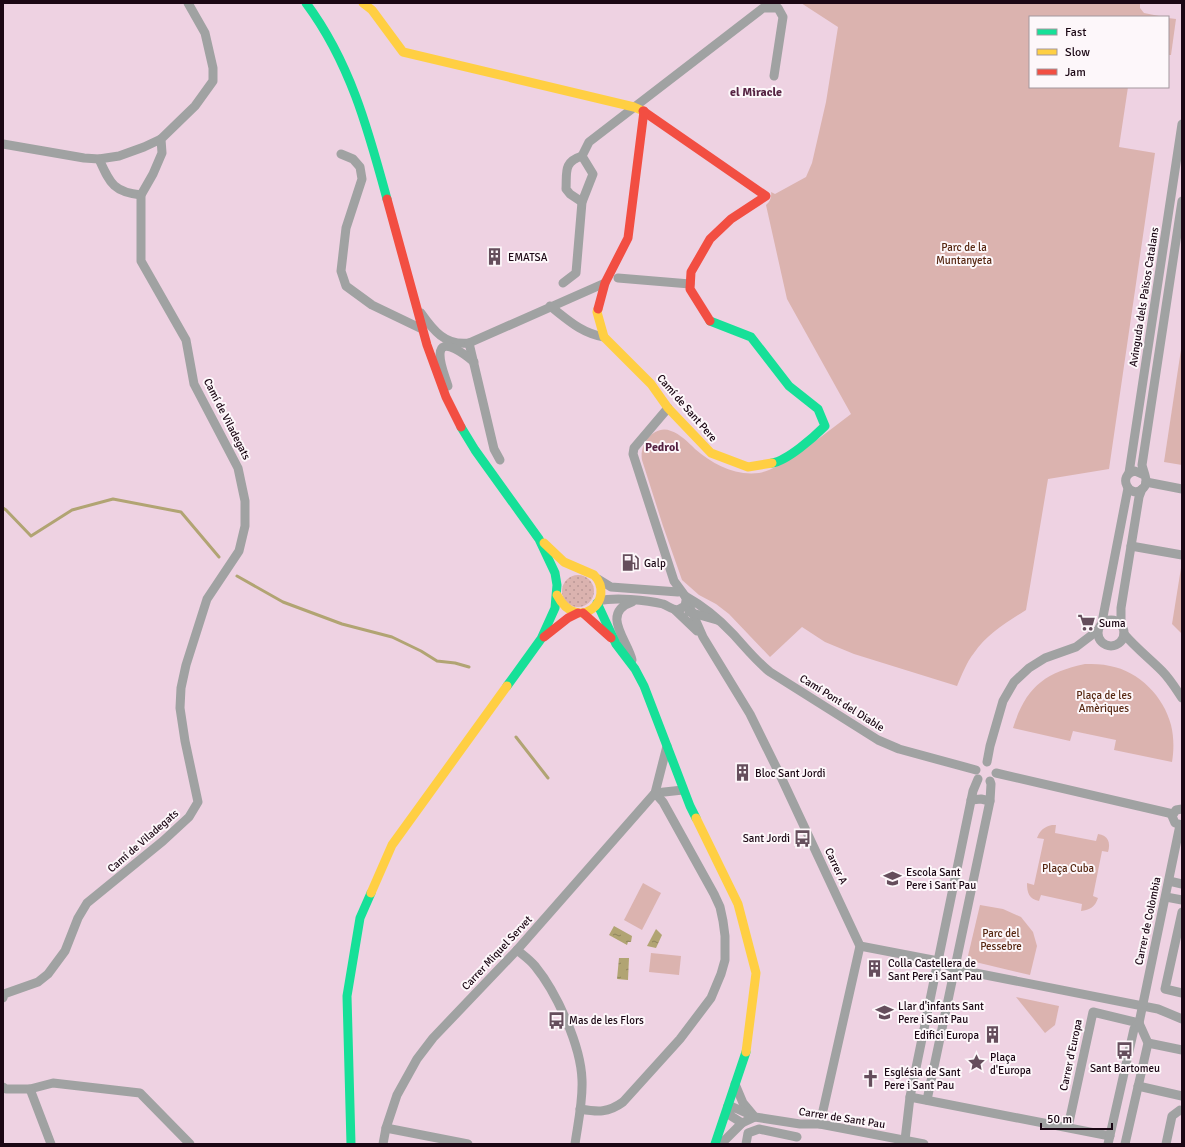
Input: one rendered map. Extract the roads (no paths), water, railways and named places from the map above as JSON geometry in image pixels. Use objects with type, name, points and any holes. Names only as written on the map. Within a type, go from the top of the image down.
[{"type":"street","points":[[3,144],[84,158],[99,159],[119,156],[161,139],[195,106],[212,81],[213,68],[205,33],[188,3]]},
{"type":"street","points":[[364,3],[372,10],[403,52],[634,107],[644,112],[766,196],[731,219],[710,239],[691,272],[690,284],[618,278]]},
{"type":"street","points":[[307,4],[336,50],[359,102],[369,132],[422,329],[437,374],[457,420],[490,473],[539,538],[566,564],[580,569]]},
{"type":"street","points":[[582,202],[570,194],[566,189],[568,165],[574,158],[582,156],[589,142],[763,8],[778,8],[784,17],[774,76]]},
{"type":"street","name":"Camí de Sant Pere","points":[[644,112],[628,238],[605,283],[597,312],[604,337],[651,384],[668,408],[711,453],[748,467],[780,462],[817,434],[825,426],[818,408],[789,386],[751,337],[712,322],[690,289],[690,284]]},
{"type":"street","name":"Avinguda dels Països Catalans","points":[[1128,488],[1126,479],[1129,473],[1182,124]]},
{"type":"street","points":[[99,159],[107,177],[114,187],[126,193],[141,194],[153,174],[162,152],[161,139]]},
{"type":"street","points":[[341,154],[353,159],[360,167],[362,179],[346,228],[341,271],[346,286],[372,305],[422,329]]},
{"type":"street","points":[[563,283],[576,273],[582,202],[592,174],[582,156]]},
{"type":"street","name":"Camí de Viladegats","points":[[3,998],[4,994],[38,982],[48,974],[65,950],[78,918],[87,903],[163,841],[189,817],[198,802],[185,741],[180,708],[181,688],[186,665],[207,598],[239,551],[245,526],[244,501],[238,468],[194,384],[186,340],[141,261],[141,194]]},
{"type":"street","name":"Avinguda dels Països Catalans","points":[[1121,624],[1121,608],[1131,546],[1139,497],[1144,482],[1142,465],[1182,201]]},
{"type":"street","points":[[415,304],[438,334],[457,343],[469,343],[605,283]]},
{"type":"street","points":[[550,306],[580,330],[592,335],[604,337]]},
{"type":"street","points":[[438,334],[441,341],[440,356],[457,420]]},
{"type":"street","points":[[469,343],[494,449],[500,460]]},
{"type":"street","points":[[440,350],[445,347],[451,347],[458,350],[474,362]]},
{"type":"street","points":[[668,408],[634,448],[633,454],[678,595],[685,606],[676,610],[668,602],[678,595]]},
{"type":"street","points":[[1129,473],[1135,471],[1144,482],[1182,489]]},
{"type":"street","points":[[987,762],[1003,701],[1014,682],[1029,668],[1045,658],[1076,647],[1097,631],[1102,622],[1128,488],[1133,491],[1144,482]]},
{"type":"street","points":[[352,1144],[347,996],[360,918],[392,846],[541,639],[555,608],[557,585],[556,573],[539,538]]},
{"type":"street","points":[[1131,546],[1182,555]]},
{"type":"street","points":[[541,639],[568,618],[594,608],[598,602],[601,590],[598,579],[587,570],[580,569],[573,569],[566,573],[560,578],[557,585]]},
{"type":"street","name":"Camí Pont del Diable","points":[[598,579],[611,587],[678,595],[712,614],[714,619]]},
{"type":"street","name":"Carrer A","points":[[678,595],[692,613],[703,636],[750,714],[860,946]]},
{"type":"street","points":[[557,596],[559,602],[564,608],[571,612],[581,613],[616,644],[635,669],[644,686],[690,806],[738,904],[756,973],[746,1053],[715,1144]]},
{"type":"street","name":"Camí Pont del Diable","points":[[598,602],[607,599],[635,600],[664,605],[676,610],[714,619],[732,633],[761,665],[770,672],[870,736],[899,749],[977,774]]},
{"type":"street","points":[[635,600],[624,605],[620,609],[617,621],[621,637],[631,654],[635,669]]},
{"type":"street","points":[[598,602],[616,644]]},
{"type":"street","name":"Carrer A","points":[[676,610],[703,636]]},
{"type":"street","points":[[703,636],[701,625],[705,619],[714,619]]},
{"type":"street","points":[[1097,631],[1100,641],[1104,645],[1115,646],[1123,639],[1124,628],[1121,624],[1112,619],[1102,622]]},
{"type":"street","points":[[1124,634],[1136,648],[1162,671],[1182,698]]},
{"type":"street","name":"Carrer Miquel Servet","points":[[383,1144],[386,1128],[397,1095],[417,1059],[433,1038],[517,950],[655,793],[667,746]]},
{"type":"street","points":[[907,1142],[910,1097],[977,774],[980,763],[987,762],[994,765],[996,772],[993,779],[990,781],[983,782],[977,774]]},
{"type":"street","points":[[996,772],[1173,814]]},
{"type":"street","points":[[926,1100],[990,801],[990,781]]},
{"type":"street","points":[[655,793],[683,790]]},
{"type":"street","points":[[580,1109],[599,1112],[616,1107],[624,1102],[680,1039],[711,998],[721,974],[726,949],[724,921],[714,894],[663,802],[655,793]]},
{"type":"street","points":[[972,800],[981,799],[990,801]]},
{"type":"street","points":[[1173,814],[1176,810],[1182,808]]},
{"type":"street","points":[[1173,814],[1174,821],[1181,825]]},
{"type":"street","name":"Carrer de Colòmbia","points":[[1109,1140],[1134,1029],[1140,1023],[1181,825]]},
{"type":"street","points":[[1169,881],[1182,884]]},
{"type":"street","points":[[1166,896],[1182,900]]},
{"type":"street","points":[[1182,912],[1164,989],[1182,993]]},
{"type":"street","points":[[820,1124],[860,946],[938,961],[955,969],[1158,1009],[1182,1019]]},
{"type":"street","points":[[517,950],[535,966],[552,992],[567,1023],[575,1046],[582,1082],[575,1144]]},
{"type":"street","name":"Carrer d'Europa","points":[[1068,1127],[1093,1012],[1140,1023]]},
{"type":"street","points":[[1125,1144],[1148,1043],[1140,1023]]},
{"type":"street","points":[[1148,1043],[1182,1050]]},
{"type":"street","points":[[3,1087],[6,1089],[30,1089],[53,1083],[140,1093],[190,1144]]},
{"type":"street","points":[[721,1144],[742,1123],[755,1118],[743,1103],[735,1084]]},
{"type":"street","points":[[1138,1086],[1182,1096]]},
{"type":"street","points":[[30,1089],[51,1144]]},
{"type":"street","points":[[910,1097],[1068,1127],[1109,1140]]},
{"type":"street","points":[[728,1106],[731,1116],[742,1123]]},
{"type":"street","name":"Carrer de Sant Pau","points":[[728,1106],[755,1118],[800,1124],[820,1124],[907,1142],[924,1144]]},
{"type":"street","points":[[1166,1144],[1172,1116],[1180,1110],[1182,1111]]},
{"type":"street","points":[[746,1144],[748,1133],[759,1129],[796,1140],[800,1124]]},
{"type":"street","points":[[386,1128],[468,1144]]},
{"type":"water","points":[[614,926],[632,936],[631,942],[628,942],[627,945],[609,935]]},
{"type":"water","points":[[656,929],[662,935],[656,948],[647,946]]},
{"type":"water","points":[[619,958],[629,958],[628,980],[617,979]]},
{"type":"waterway","points":[[3,508],[31,536],[72,510],[113,499],[181,512],[219,557]]},
{"type":"waterway","points":[[237,576],[283,602],[342,624],[392,637],[421,651],[437,661],[455,663],[469,667]]},
{"type":"waterway","points":[[516,737],[548,778]]},
{"type":"place","name":"EMATSA","points":[[495,257]]},
{"type":"place","name":"Galp","points":[[631,563]]},
{"type":"place","name":"Suma","points":[[1086,623]]},
{"type":"place","name":"Bloc Sant Jordi","points":[[742,773]]},
{"type":"place","name":"Sant Jordi","points":[[803,838]]},
{"type":"place","name":"Escola Sant Pere i Sant Pau","points":[[893,878]]},
{"type":"place","name":"Colla Castellera de Sant Pere i Sant Pau","points":[[875,969]]},
{"type":"place","name":"Llar d'infants Sant Pere i Sant Pau","points":[[885,1012]]},
{"type":"place","name":"Mas de les Flors","points":[[556,1020]]},
{"type":"place","name":"Edifici Europa","points":[[992,1035]]},
{"type":"place","name":"Sant Bartomeu","points":[[1125,1050]]},
{"type":"place","name":"Plaça d'Europa","points":[[977,1063]]},
{"type":"place","name":"Església de Sant Pere i Sant Pau","points":[[871,1078]]},
{"type":"district","name":"el Miracle","points":[[756,92]]},
{"type":"district","name":"Pedrol","points":[[662,447]]},
{"type":"park label","name":"Parc de la Muntanyeta","points":[[964,253]]},
{"type":"park label","name":"Plaça de les Amèriques","points":[[1104,701]]},
{"type":"park label","name":"Plaça Cuba","points":[[1068,868]]},
{"type":"park label","name":"Parc del Pessebre","points":[[1001,939]]}]
